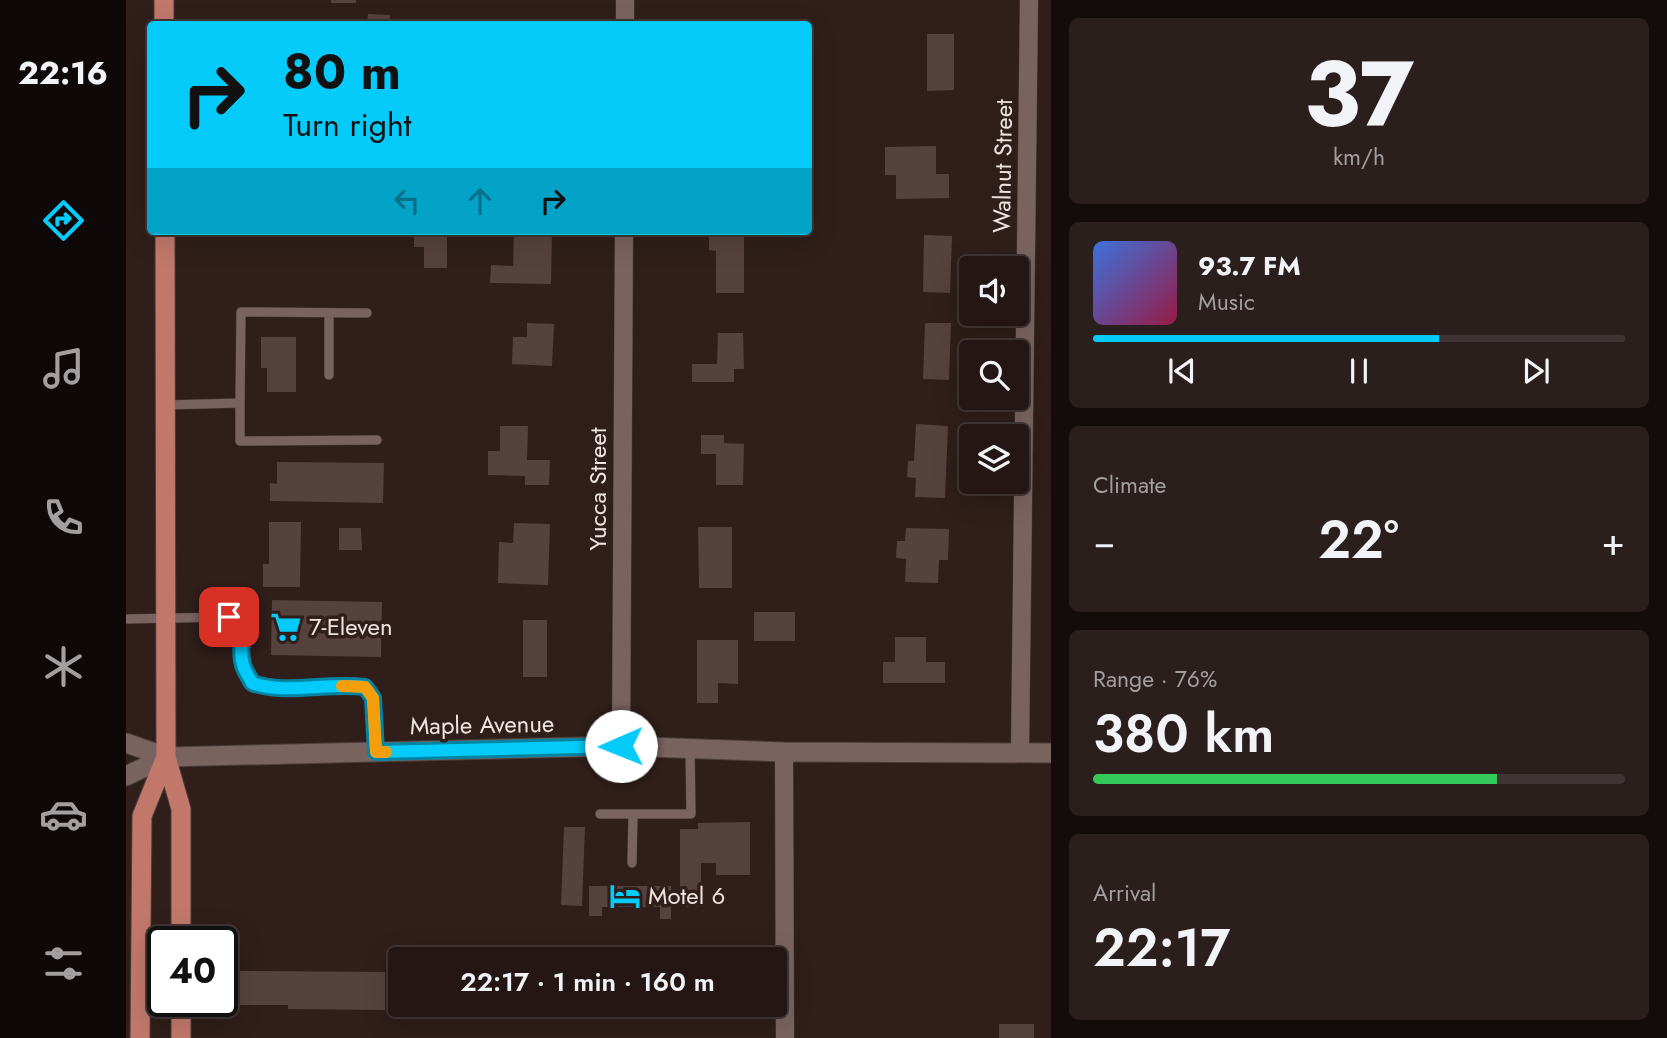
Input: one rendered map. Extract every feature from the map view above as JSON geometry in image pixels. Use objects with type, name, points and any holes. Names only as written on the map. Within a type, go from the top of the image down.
[{"type":"main road","points":[[164,0],[164,21]]},
{"type":"main road","points":[[165,235],[166,757],[181,809],[181,926]]},
{"type":"main road","points":[[140,1038],[142,816],[166,757]]},
{"type":"main road","points":[[181,1017],[181,1038]]},
{"type":"street","points":[[625,0],[625,21]]},
{"type":"street","name":"Walnut Street","points":[[1020,753],[1029,0]]},
{"type":"street","name":"Yucca Street","points":[[621,746],[624,235]]},
{"type":"street","name":"Maple Avenue","points":[[126,743],[166,757],[621,746],[784,751],[1051,753]]},
{"type":"street","points":[[784,751],[785,1038]]},
{"type":"street","name":"Maple Avenue","points":[[126,776],[166,757]]},
{"type":"lane","points":[[367,313],[241,312],[240,441],[377,440]]},
{"type":"lane","points":[[329,313],[329,375]]},
{"type":"lane","points":[[165,405],[240,403]]},
{"type":"lane","points":[[126,619],[229,617],[238,625],[242,637],[243,667],[252,683],[262,687],[365,687],[373,698],[376,752]]},
{"type":"lane","points":[[600,814],[691,814],[690,748]]},
{"type":"lane","points":[[632,863],[633,814]]},
{"type":"building","points":[[331,0],[356,0],[356,3],[331,3]]},
{"type":"building","points":[[368,14],[390,15],[389,21],[367,21]]},
{"type":"building","points":[[927,34],[954,34],[954,90],[927,91]]},
{"type":"building","points":[[936,146],[936,174],[949,174],[949,198],[896,199],[896,175],[885,175],[885,147]]},
{"type":"building","points":[[414,235],[447,235],[447,268],[424,268],[424,247],[414,247]]},
{"type":"building","points":[[514,235],[552,235],[551,284],[490,283],[491,265],[513,266]]},
{"type":"building","points":[[709,235],[744,235],[744,293],[716,293],[716,251],[709,250]]},
{"type":"building","points":[[924,235],[952,236],[950,293],[923,292]]},
{"type":"building","points":[[527,323],[554,324],[552,366],[512,364],[513,337],[527,337]]},
{"type":"building","points":[[925,323],[951,323],[949,380],[923,379]]},
{"type":"building","points":[[718,333],[743,333],[744,369],[734,369],[734,382],[692,382],[692,364],[717,364]]},
{"type":"building","points":[[261,337],[296,337],[296,392],[267,392],[267,368],[261,368]]},
{"type":"building","points":[[916,424],[948,426],[945,498],[915,497],[916,478],[907,477],[908,461],[914,461]]},
{"type":"building","points":[[500,426],[528,426],[527,460],[550,460],[549,485],[525,485],[525,476],[488,475],[488,451],[500,451]]},
{"type":"building","points":[[701,435],[724,435],[724,443],[744,444],[743,485],[716,485],[716,454],[701,454]]},
{"type":"building","points":[[277,462],[384,463],[383,503],[270,501],[270,483],[277,484]]},
{"type":"building","points":[[269,522],[301,522],[300,587],[263,587],[263,564],[269,564]]},
{"type":"building","points":[[514,523],[550,524],[548,585],[498,583],[499,542],[513,543]]},
{"type":"building","points":[[698,527],[732,527],[732,588],[699,588]]},
{"type":"building","points":[[339,528],[361,528],[362,550],[339,550]]},
{"type":"building","points":[[906,528],[949,529],[948,560],[939,560],[938,583],[905,582],[906,559],[896,558],[897,541],[905,541]]},
{"type":"building","points":[[272,600],[382,602],[381,657],[271,655]]},
{"type":"building","points":[[754,612],[795,612],[795,641],[754,641]]},
{"type":"building","points":[[523,620],[547,620],[547,677],[523,677]]},
{"type":"building","points":[[895,637],[926,637],[926,662],[945,662],[945,683],[883,683],[883,662],[895,662]]},
{"type":"building","points":[[697,640],[738,640],[738,684],[718,683],[718,703],[697,703]]},
{"type":"building","points":[[750,822],[750,875],[716,875],[716,863],[701,863],[701,907],[680,907],[680,829],[698,829],[698,823]]},
{"type":"building","points":[[564,827],[585,827],[582,906],[561,905]]},
{"type":"building","points":[[589,886],[671,886],[671,919],[660,919],[660,907],[602,907],[602,916],[589,916]]},
{"type":"building","points":[[240,971],[385,972],[385,1010],[288,1009],[288,1005],[240,1005]]},
{"type":"building","points":[[999,1024],[1034,1024],[1034,1038],[999,1038]]},
{"type":"slow traffic","points":[[342,686],[365,687],[373,698],[376,752],[386,752]]},
{"type":"place","name":"7-Eleven","points":[[286,627]]},
{"type":"place","name":"Motel 6","points":[[625,896]]},
{"type":"route","points":[[229,617],[238,625],[242,637],[243,667],[252,683],[276,688],[352,685],[365,687],[373,698],[376,752],[621,746]]}]
